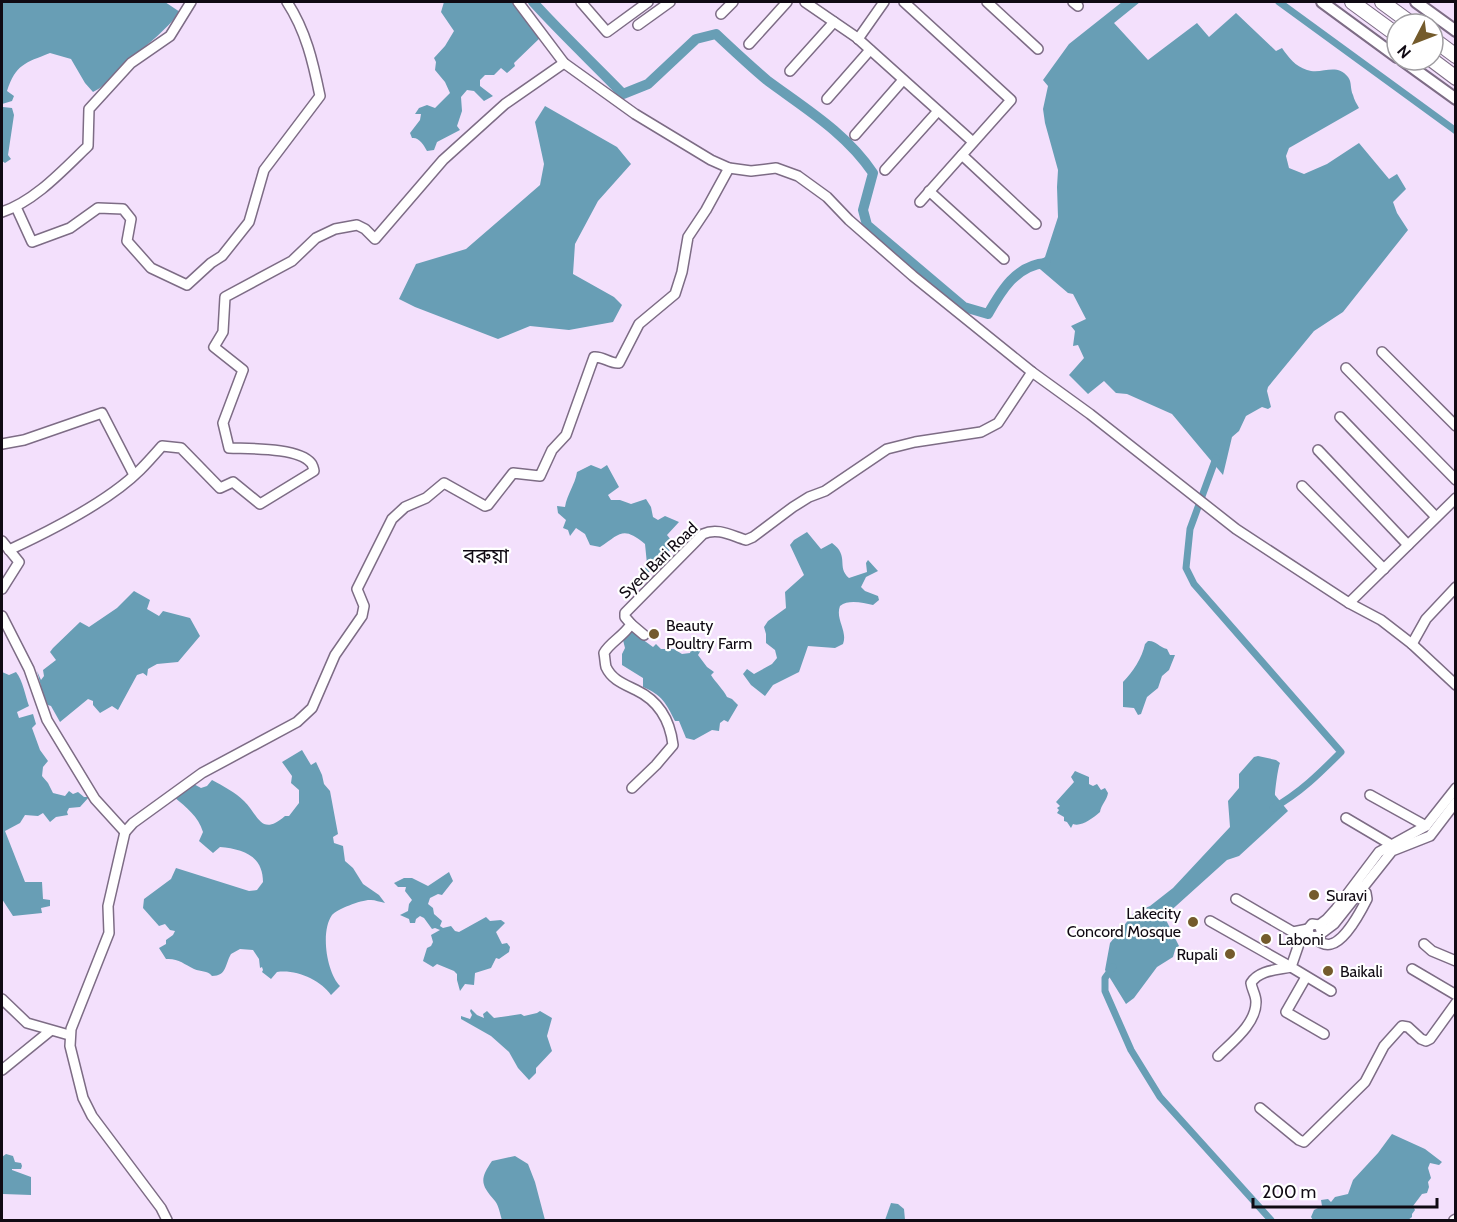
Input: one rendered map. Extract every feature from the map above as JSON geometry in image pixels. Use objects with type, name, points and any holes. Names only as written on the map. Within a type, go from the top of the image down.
[{"type":"highway","points":[[1352,2],[1385,26]]},
{"type":"highway","points":[[1382,2],[1396,12]]},
{"type":"main road","points":[[1322,2],[1385,48]]},
{"type":"main road","points":[[1416,2],[1455,31]]},
{"type":"main road","points":[[1418,72],[1455,99]]},
{"type":"street","points":[[2,212],[16,207],[41,189],[88,146],[89,109],[132,63],[170,36],[191,2]]},
{"type":"street","points":[[16,207],[32,242],[70,228],[98,208],[123,209],[131,219],[127,241],[151,268],[187,285],[222,256],[249,222],[264,170],[320,96],[304,32],[287,2]]},
{"type":"street","points":[[518,2],[564,63],[635,114],[711,160],[729,168],[751,171],[776,168],[798,176],[827,197],[849,220],[913,276],[1032,372],[1090,414],[1236,529],[1349,603],[1381,620],[1412,644],[1455,685]]},
{"type":"street","points":[[581,2],[607,32],[644,3]]},
{"type":"street","points":[[639,25],[670,2]]},
{"type":"street","points":[[721,14],[733,2]]},
{"type":"street","points":[[749,44],[787,2]]},
{"type":"street","points":[[805,2],[858,39],[972,142]]},
{"type":"street","points":[[858,39],[884,2]]},
{"type":"street","points":[[904,2],[1011,100],[920,202]]},
{"type":"street","points":[[987,2],[1038,49]]},
{"type":"street","points":[[790,71],[834,22]]},
{"type":"street","points":[[826,99],[870,50]]},
{"type":"street","points":[[9,550],[68,521],[111,493],[134,475],[162,446],[181,448],[220,488],[233,482],[260,504],[314,471],[312,463],[301,455],[229,448],[223,423],[243,370],[214,347],[223,332],[225,297],[292,261],[316,238],[335,229],[357,225],[375,239],[443,160],[505,104],[564,63]]},
{"type":"street","points":[[855,135],[903,80]]},
{"type":"street","points":[[885,170],[938,111]]},
{"type":"street","points":[[962,154],[1036,224]]},
{"type":"street","points":[[167,1221],[161,1208],[92,1116],[82,1098],[70,1046],[69,1035],[109,933],[108,906],[124,832],[202,773],[297,722],[312,708],[335,655],[362,616],[364,606],[357,589],[392,519],[405,507],[426,498],[444,483],[485,506],[513,473],[540,476],[552,450],[566,435],[594,357],[599,356],[616,363],[621,361],[639,324],[675,294],[682,272],[688,237],[729,168]]},
{"type":"street","points":[[929,191],[1004,259]]},
{"type":"street","points":[[1382,352],[1455,426]]},
{"type":"street","points":[[1346,368],[1455,480]]},
{"type":"street","name":"Syed Bari Road","points":[[632,788],[673,745],[671,729],[660,708],[646,695],[613,677],[606,667],[604,653],[631,624],[625,613],[703,534],[711,530],[720,531],[746,540],[788,510],[809,497],[825,491],[887,449],[915,442],[981,432],[998,423],[1032,372]]},
{"type":"street","points":[[2,444],[24,440],[102,413],[134,475]]},
{"type":"street","points":[[1340,417],[1436,517]]},
{"type":"street","points":[[1318,450],[1408,545]]},
{"type":"street","points":[[1302,486],[1384,569]]},
{"type":"street","points":[[1349,603],[1455,498]]},
{"type":"street","points":[[2,541],[18,562],[2,589]]},
{"type":"street","points":[[1412,644],[1426,619],[1455,587]]},
{"type":"street","points":[[2,616],[29,669],[47,720],[95,799],[124,832]]},
{"type":"street","points":[[631,624],[644,634]]},
{"type":"street","points":[[1360,886],[1379,852],[1390,844],[1430,836],[1450,805],[1455,788]]},
{"type":"street","points":[[1370,795],[1426,826]]},
{"type":"street","points":[[1291,967],[1301,938],[1314,931],[1327,919],[1392,851],[1413,838],[1450,805]]},
{"type":"street","points":[[1346,818],[1390,844]]},
{"type":"street","points":[[1314,931],[1322,943],[1330,944],[1340,939],[1367,898],[1360,886]]},
{"type":"street","points":[[1236,899],[1293,932],[1314,931]]},
{"type":"street","points":[[1210,921],[1331,991]]},
{"type":"street","points":[[1424,944],[1432,951],[1455,961]]},
{"type":"street","points":[[1218,1056],[1248,1024],[1255,1011],[1256,1002],[1251,983],[1254,978],[1259,974],[1291,967]]},
{"type":"street","points":[[1412,969],[1455,995]]},
{"type":"street","points":[[1306,976],[1286,1012],[1324,1034]]},
{"type":"street","points":[[2,999],[27,1023],[69,1035]]},
{"type":"street","points":[[1260,1108],[1304,1142],[1365,1082],[1384,1046],[1402,1026],[1408,1027],[1426,1041],[1430,1039],[1455,1003]]},
{"type":"street","points":[[2,1070],[50,1031]]},
{"type":"water","points":[[2,2],[165,2],[180,12],[109,81],[93,92],[71,59],[50,53],[28,62],[18,70],[7,91],[14,96],[12,101],[2,104]]},
{"type":"water","points":[[444,2],[513,2],[542,36],[507,73],[501,68],[494,75],[485,75],[480,80],[480,86],[493,96],[484,101],[474,91],[467,90],[461,97],[462,111],[457,126],[460,130],[437,142],[434,150],[427,151],[419,140],[412,138],[410,133],[420,120],[421,114],[415,114],[419,108],[427,105],[435,108],[450,93],[445,82],[435,70],[434,58],[454,31],[441,12]]},
{"type":"water","points":[[1122,2],[1140,2],[1114,23],[1148,60],[1197,23],[1209,37],[1236,13],[1276,51],[1282,48],[1299,66],[1313,71],[1339,70],[1349,79],[1353,97],[1359,108],[1289,148],[1286,156],[1289,168],[1304,174],[1327,164],[1359,143],[1389,179],[1397,174],[1406,189],[1393,202],[1408,230],[1343,312],[1314,331],[1268,387],[1271,407],[1268,409],[1262,407],[1246,416],[1239,431],[1232,437],[1223,475],[1172,414],[1127,394],[1116,393],[1104,381],[1088,394],[1069,375],[1084,358],[1078,345],[1073,346],[1075,331],[1071,326],[1086,319],[1073,294],[1068,293],[1034,264],[1045,257],[1058,217],[1058,170],[1045,123],[1043,109],[1048,86],[1043,80],[1069,44]]},
{"type":"water","points":[[2,104],[3,107],[12,108],[14,115],[8,155],[11,159],[5,163],[2,161]]},
{"type":"water","points":[[545,106],[617,147],[631,164],[598,201],[575,244],[573,274],[614,297],[622,305],[613,322],[569,330],[530,326],[498,339],[399,299],[416,264],[466,249],[540,185],[544,164],[535,122]]},
{"type":"water","points":[[591,465],[601,469],[607,465],[619,487],[608,495],[611,500],[631,504],[646,499],[653,517],[658,520],[665,516],[679,522],[667,535],[671,540],[665,546],[670,550],[657,568],[652,568],[652,571],[643,574],[647,564],[645,544],[632,535],[627,533],[618,535],[600,547],[590,545],[585,534],[576,528],[570,536],[568,530],[563,528],[566,520],[558,513],[557,506],[565,507],[577,472]]},
{"type":"water","points":[[807,532],[821,549],[832,543],[837,548],[842,557],[843,570],[849,578],[867,572],[868,560],[878,571],[866,577],[861,587],[878,596],[879,600],[873,605],[852,602],[840,606],[843,644],[835,648],[808,646],[799,672],[773,685],[765,696],[751,685],[743,674],[747,669],[754,674],[772,664],[777,658],[775,650],[766,643],[764,627],[768,621],[786,608],[785,592],[804,575],[790,545]]},
{"type":"water","points":[[134,591],[150,600],[147,609],[159,616],[163,611],[190,618],[200,636],[178,662],[157,664],[148,669],[147,676],[143,673],[137,675],[118,710],[112,706],[100,713],[93,705],[93,701],[88,699],[60,722],[44,698],[37,671],[41,680],[44,676],[43,670],[56,660],[50,652],[80,622],[89,627],[117,608]]},
{"type":"water","points":[[638,630],[642,639],[653,647],[656,644],[661,649],[674,649],[682,654],[690,653],[691,650],[701,650],[698,655],[714,672],[711,675],[713,678],[727,697],[738,705],[728,722],[724,720],[720,723],[719,731],[712,730],[694,740],[686,738],[679,721],[675,721],[663,700],[643,687],[643,678],[622,665],[622,654],[625,648],[622,636],[626,632]]},
{"type":"water","points":[[1148,641],[1167,649],[1170,655],[1175,655],[1169,670],[1162,676],[1158,688],[1147,697],[1141,714],[1138,715],[1134,708],[1123,707],[1123,682],[1137,665]]},
{"type":"water","points":[[2,672],[9,675],[16,672],[20,680],[29,706],[17,712],[19,718],[33,714],[36,724],[32,728],[40,750],[48,761],[43,767],[42,776],[53,793],[65,796],[69,791],[73,794],[78,792],[84,797],[89,797],[80,807],[69,808],[68,815],[56,817],[50,822],[43,813],[38,816],[25,815],[20,823],[5,831],[25,882],[42,882],[43,899],[50,900],[50,906],[41,908],[42,913],[13,916],[2,899]]},
{"type":"water","points":[[302,750],[311,765],[316,762],[324,784],[330,791],[338,834],[333,837],[334,843],[343,846],[345,861],[353,868],[363,884],[379,895],[385,903],[367,900],[344,907],[332,915],[328,922],[327,952],[335,980],[340,986],[331,995],[315,980],[300,974],[277,972],[271,979],[262,972],[259,959],[253,950],[240,949],[231,954],[223,972],[212,976],[177,960],[166,959],[159,948],[166,944],[166,940],[175,931],[170,930],[165,924],[159,926],[143,908],[144,899],[171,879],[176,868],[249,891],[257,890],[263,882],[259,865],[250,855],[220,847],[213,853],[199,841],[203,832],[198,821],[174,797],[190,782],[201,788],[207,786],[212,780],[240,798],[261,822],[271,825],[289,816],[299,803],[299,790],[291,783],[292,776],[282,762]]},
{"type":"water","points":[[1258,756],[1280,763],[1275,795],[1288,811],[1239,856],[1227,860],[1166,915],[1166,920],[1179,946],[1173,957],[1157,967],[1134,998],[1126,1004],[1105,970],[1110,943],[1134,913],[1150,906],[1173,888],[1230,827],[1228,801],[1239,788],[1239,774],[1254,757]]},
{"type":"water","points":[[1075,771],[1089,777],[1089,784],[1093,786],[1097,784],[1101,790],[1105,788],[1108,793],[1100,812],[1090,820],[1073,824],[1071,828],[1064,821],[1064,817],[1057,813],[1059,810],[1057,808],[1060,806],[1056,802],[1074,782],[1071,777]]},
{"type":"water","points":[[449,872],[453,881],[442,895],[438,894],[430,898],[428,904],[442,921],[440,926],[443,928],[451,926],[459,932],[486,917],[490,921],[501,920],[505,923],[496,932],[502,944],[507,943],[510,947],[509,952],[499,959],[496,958],[491,968],[475,973],[474,985],[465,984],[460,991],[457,974],[454,971],[437,964],[433,967],[423,961],[427,948],[433,942],[431,935],[440,930],[432,929],[420,916],[415,923],[410,923],[409,919],[400,915],[408,911],[412,900],[405,891],[406,887],[398,887],[394,883],[404,878],[412,878],[428,886]]},
{"type":"water","points":[[471,1009],[484,1018],[483,1014],[487,1011],[494,1018],[521,1014],[524,1016],[540,1011],[552,1018],[547,1036],[552,1051],[536,1068],[536,1073],[529,1080],[518,1068],[509,1052],[491,1036],[461,1019],[461,1016],[470,1019]]},
{"type":"water","points":[[1392,1134],[1425,1149],[1442,1162],[1439,1165],[1430,1163],[1428,1168],[1431,1178],[1428,1182],[1427,1193],[1422,1194],[1413,1206],[1415,1210],[1412,1217],[1408,1220],[1313,1220],[1311,1217],[1314,1210],[1322,1206],[1321,1200],[1328,1199],[1331,1202],[1335,1197],[1348,1194],[1353,1180]]},
{"type":"water","points":[[6,1154],[13,1156],[15,1162],[21,1163],[21,1169],[12,1170],[31,1177],[31,1195],[3,1194],[2,1199],[2,1157]]},
{"type":"water","points":[[515,1156],[528,1164],[545,1220],[502,1220],[496,1203],[484,1186],[485,1173],[492,1161]]},
{"type":"water","points":[[891,1203],[898,1204],[904,1209],[905,1220],[885,1220]]},
{"type":"waterway","points":[[533,2],[623,94],[648,84],[696,39],[716,34],[768,81],[825,122],[851,146],[873,173],[863,210],[867,225],[964,307],[988,314],[1004,288],[1018,274],[1035,265],[1046,263]]},
{"type":"waterway","points":[[1279,2],[1456,131]]},
{"type":"waterway","points":[[1216,458],[1190,529],[1186,568],[1194,584],[1341,752],[1301,789],[1273,808]]},
{"type":"waterway","points":[[1113,967],[1105,978],[1105,991],[1131,1050],[1160,1097],[1271,1220]]},
{"type":"place","name":"Beauty Poultry Farm","points":[[654,634]]},
{"type":"place","name":"Suravi","points":[[1314,895]]},
{"type":"place","name":"Lakecity Concord Mosque","points":[[1193,922]]},
{"type":"place","name":"Laboni","points":[[1266,939]]},
{"type":"place","name":"Rupali","points":[[1230,954]]},
{"type":"place","name":"Baikali","points":[[1328,971]]},
{"type":"district","name":"বরুয়া","points":[[486,556]]}]
